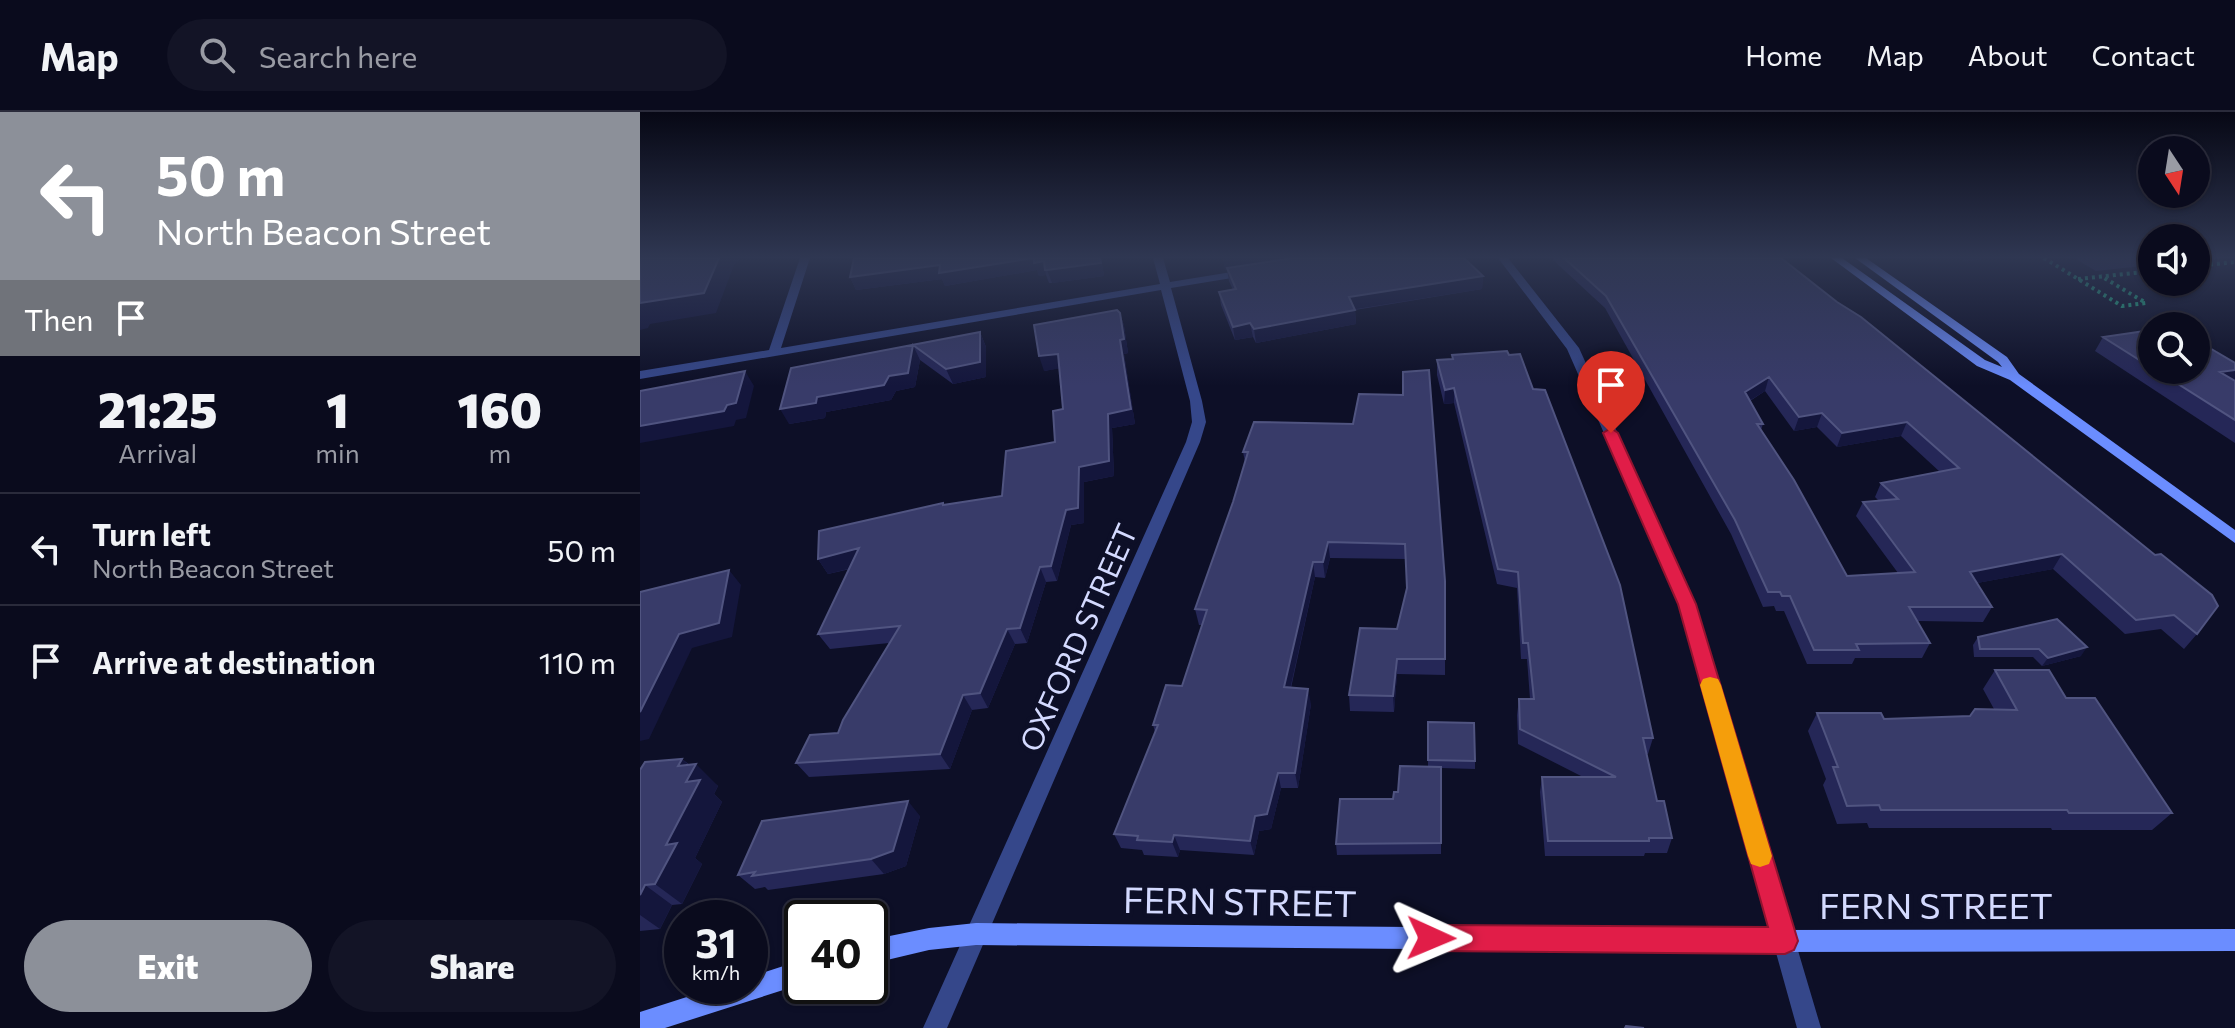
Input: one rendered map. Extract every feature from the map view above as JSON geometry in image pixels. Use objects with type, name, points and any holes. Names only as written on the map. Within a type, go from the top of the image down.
[{"type":"main road","points":[[1895,301],[1981,363],[2014,377],[2235,538]]},
{"type":"main road","points":[[1920,301],[2003,360],[2014,377]]},
{"type":"main road","name":"FERN STREET","points":[[888,948],[929,939],[976,934],[1785,941],[2235,940]]},
{"type":"main road","points":[[640,1024],[784,978]]},
{"type":"street","points":[[774,352],[791,301]]},
{"type":"street","points":[[640,375],[1078,301]]},
{"type":"street","name":"OXFORD STREET","points":[[935,1028],[1193,442],[1199,422],[1196,401],[1169,301]]},
{"type":"street","points":[[1536,301],[1573,348],[1687,604],[1809,1028]]},
{"type":"path","points":[[2113,301],[2122,306],[2146,303],[2142,301]]},
{"type":"building","points":[[1222,301],[1351,301],[1355,310],[1254,329],[1250,323],[1233,327]]},
{"type":"building","points":[[1609,301],[1835,301],[1861,317],[2155,555],[2161,554],[2212,595],[2218,606],[2197,634],[2174,615],[2136,620],[2062,554],[1970,572],[1992,607],[1909,607],[1930,643],[1856,644],[1859,650],[1814,650],[1790,596],[1768,592],[1735,520]],"holes":[[[1769,377],[1799,417],[1822,413],[1842,433],[1907,422],[1959,468],[1881,483],[1898,499],[1863,502],[1915,572],[1847,576],[1794,480],[1757,424],[1763,424],[1745,392]]]},
{"type":"building","points":[[1117,310],[1124,339],[1120,340],[1131,409],[1108,414],[1109,461],[1079,467],[1078,508],[1066,510],[1051,566],[1040,567],[1020,628],[1007,629],[980,693],[963,695],[940,754],[796,763],[810,735],[838,733],[900,626],[818,634],[859,548],[818,559],[819,531],[943,503],[1002,496],[1006,451],[1055,442],[1053,411],[1063,409],[1058,354],[1039,356],[1034,325]]},
{"type":"building","points":[[980,332],[980,362],[946,369],[913,345],[908,373],[889,376],[884,385],[817,397],[816,403],[780,409],[791,368]]},
{"type":"building","points":[[2138,332],[2138,359],[2103,337]]},
{"type":"building","points":[[2210,348],[2235,363],[2235,370],[2220,372],[2235,381],[2235,420],[2178,384],[2210,384]]},
{"type":"building","points":[[1507,351],[1509,355],[1520,354],[1533,389],[1545,390],[1620,585],[1653,738],[1643,738],[1657,801],[1664,801],[1672,838],[1649,838],[1649,841],[1548,841],[1542,777],[1616,777],[1520,729],[1519,699],[1534,699],[1528,643],[1523,643],[1518,572],[1498,569],[1454,388],[1445,390],[1437,360],[1453,359],[1452,355]]},
{"type":"building","points":[[1429,370],[1445,581],[1445,659],[1397,659],[1393,696],[1349,695],[1360,628],[1397,629],[1407,588],[1405,544],[1328,542],[1323,562],[1313,562],[1284,687],[1308,689],[1295,773],[1278,773],[1267,814],[1255,816],[1250,841],[1174,835],[1172,842],[1137,840],[1138,836],[1114,834],[1158,725],[1153,725],[1166,685],[1182,686],[1207,610],[1195,609],[1233,502],[1248,452],[1243,452],[1254,422],[1353,424],[1359,394],[1403,395],[1403,372]]},
{"type":"building","points":[[745,371],[736,403],[727,405],[724,411],[640,426],[640,391]]},
{"type":"building","points":[[729,570],[719,623],[679,634],[640,712],[640,592]]},
{"type":"building","points":[[2057,619],[2087,647],[2048,658],[2039,649],[1980,649],[1978,637]]},
{"type":"building","points":[[1995,670],[2049,670],[2066,698],[2095,698],[2172,813],[1881,810],[1879,805],[1847,806],[1833,767],[1838,767],[1817,713],[1881,713],[1884,719],[1970,716],[1975,709],[2017,710]]},
{"type":"building","points":[[1428,722],[1474,723],[1475,761],[1428,760]]},
{"type":"building","points":[[682,759],[678,766],[696,764],[686,782],[700,780],[666,845],[677,843],[655,884],[645,885],[640,895],[640,770],[645,762]]},
{"type":"building","points":[[1400,766],[1441,767],[1441,843],[1336,844],[1340,799],[1393,799],[1394,792],[1398,792]]},
{"type":"building","points":[[908,801],[893,851],[871,859],[752,876],[755,872],[738,875],[762,821]]},
{"type":"slow traffic","points":[[1710,685],[1760,856]]},
{"type":"route","points":[[1431,938],[1785,941],[1687,604],[1611,433]]}]
